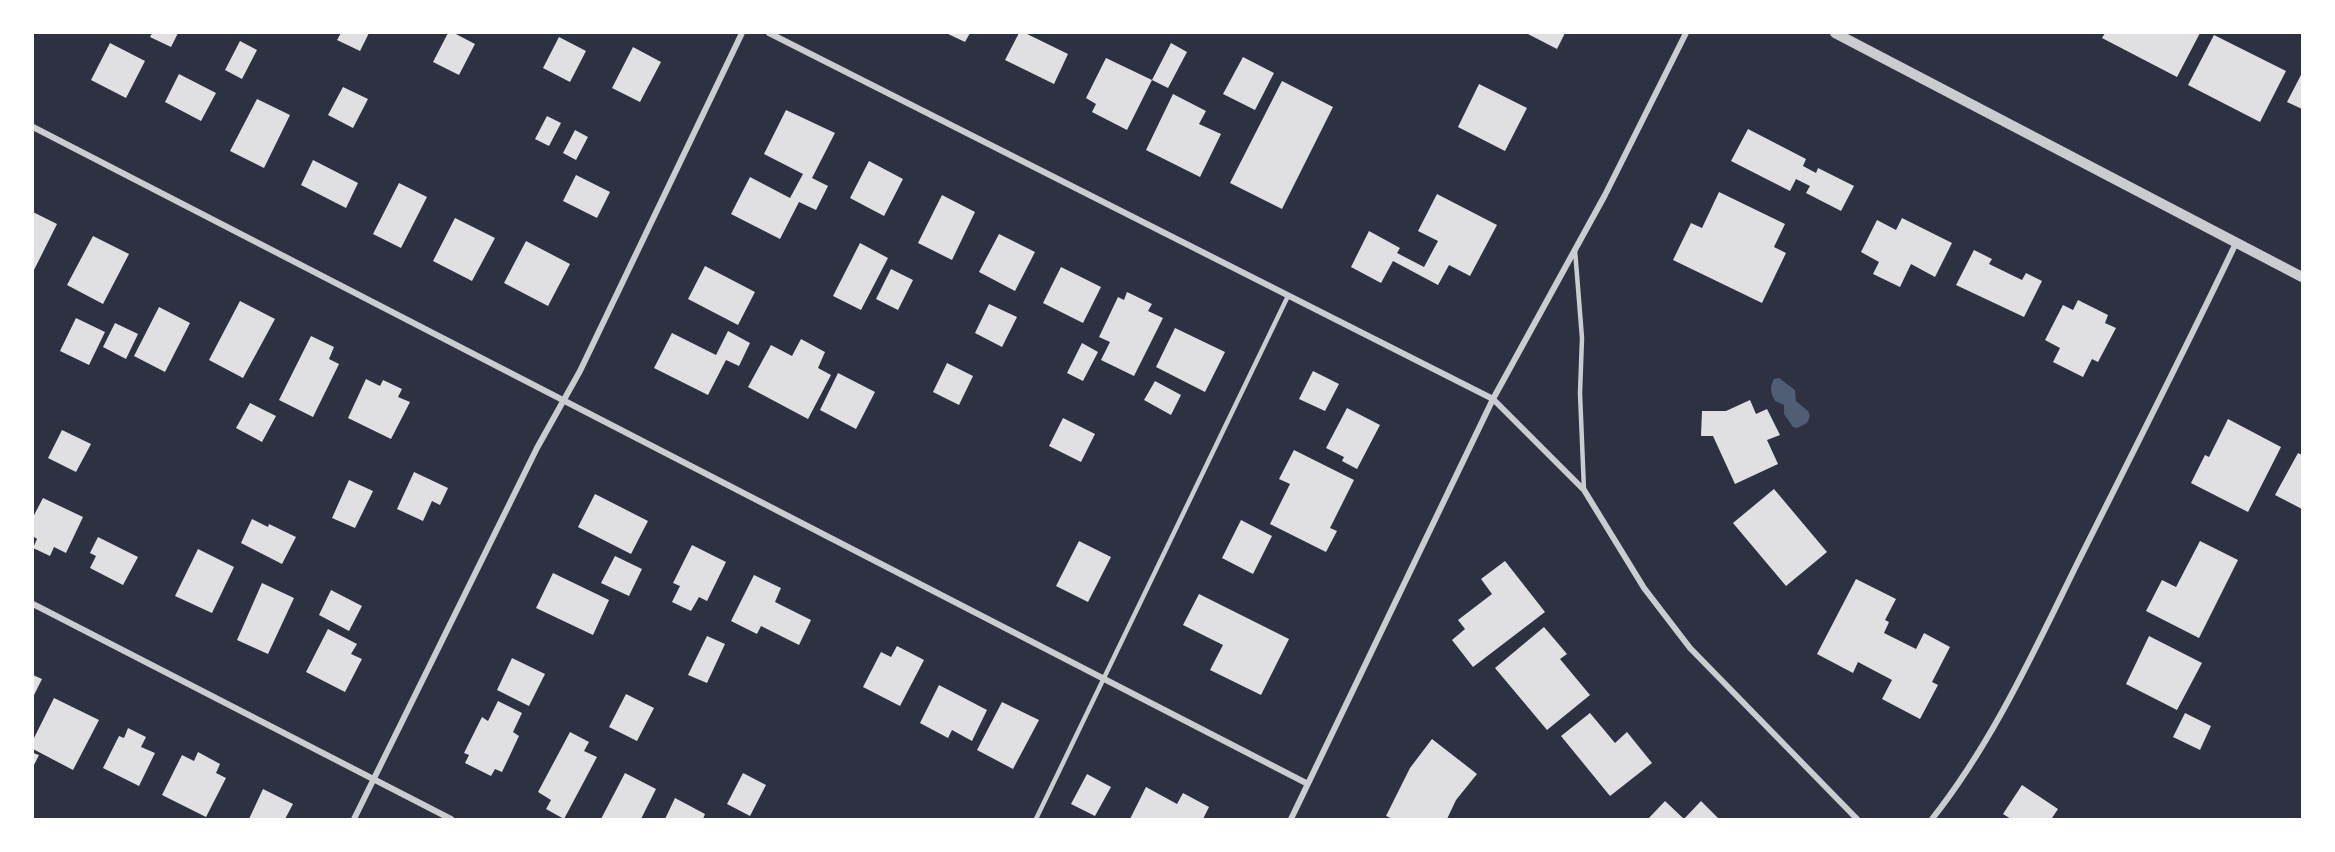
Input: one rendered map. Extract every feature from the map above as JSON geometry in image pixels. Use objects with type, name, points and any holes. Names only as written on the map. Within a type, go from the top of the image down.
[{"type":"street","points":[[354,819],[532,459],[580,371],[742,33]]},
{"type":"street","points":[[769,33],[1493,399],[1584,490],[1644,588],[1690,648],[1857,819]]},
{"type":"street","points":[[1291,819],[1493,399],[1605,195],[1686,33]]},
{"type":"street","points":[[1835,33],[2302,277]]},
{"type":"street","points":[[33,127],[1308,784]]},
{"type":"street","points":[[1932,819],[1952,794],[1993,728],[2236,243]]},
{"type":"street","points":[[33,604],[451,819]]},
{"type":"lane","points":[[1575,250],[1582,338],[1580,393],[1584,490]]},
{"type":"lane","points":[[1036,819],[1105,680],[1288,296]]},
{"type":"water","points":[[1779,378],[1795,390],[1796,401],[1808,411],[1810,416],[1807,423],[1797,428],[1793,427],[1784,414],[1784,405],[1775,401],[1772,395],[1772,382]]},
{"type":"building","points":[[152,33],[178,33],[171,47],[150,37]]},
{"type":"building","points":[[341,33],[369,33],[360,51],[337,40]]},
{"type":"building","points":[[448,33],[454,33],[475,44],[459,75],[433,62]]},
{"type":"building","points":[[946,33],[970,33],[965,42]]},
{"type":"building","points":[[1019,33],[1025,33],[1068,54],[1054,84],[1005,60]]},
{"type":"building","points":[[1526,33],[1565,33],[1557,49]]},
{"type":"building","points":[[2105,33],[2200,33],[2177,77],[2102,38]]},
{"type":"building","points":[[2214,35],[2286,71],[2260,122],[2188,85]]},
{"type":"building","points":[[559,37],[586,51],[570,82],[543,68]]},
{"type":"building","points":[[240,41],[257,50],[242,79],[225,70]]},
{"type":"building","points":[[110,43],[145,61],[126,98],[91,80]]},
{"type":"building","points":[[1171,43],[1187,52],[1168,88],[1152,80]]},
{"type":"building","points":[[633,47],[661,62],[640,102],[612,88]]},
{"type":"building","points":[[1243,57],[1274,73],[1255,110],[1223,94]]},
{"type":"building","points":[[1106,58],[1152,80],[1127,130],[1092,112],[1096,104],[1086,98]]},
{"type":"building","points":[[2302,73],[2302,109],[2287,102]]},
{"type":"building","points":[[179,74],[216,93],[201,121],[165,102]]},
{"type":"building","points":[[1282,81],[1333,107],[1282,209],[1230,183]]},
{"type":"building","points":[[1479,84],[1527,108],[1505,151],[1458,127]]},
{"type":"building","points":[[343,87],[368,99],[353,128],[328,115]]},
{"type":"building","points":[[1173,94],[1206,111],[1199,124],[1221,134],[1200,177],[1146,150]]},
{"type":"building","points":[[257,99],[290,115],[264,168],[230,151]]},
{"type":"building","points":[[786,110],[835,133],[812,178],[828,186],[816,210],[799,202],[780,239],[731,214],[750,177],[790,198],[803,174],[764,154]]},
{"type":"building","points":[[547,116],[561,123],[549,146],[535,139]]},
{"type":"building","points":[[1748,129],[1806,159],[1803,166],[1816,173],[1818,168],[1854,186],[1841,211],[1806,193],[1810,186],[1796,179],[1790,191],[1731,161]]},
{"type":"building","points":[[575,130],[588,137],[576,160],[563,153]]},
{"type":"building","points":[[313,160],[358,183],[346,208],[301,185]]},
{"type":"building","points":[[869,161],[903,179],[884,216],[850,198]]},
{"type":"building","points":[[576,175],[610,192],[597,218],[563,201]]},
{"type":"building","points":[[399,183],[427,197],[401,248],[373,234]]},
{"type":"building","points":[[1719,192],[1785,224],[1774,247],[1786,253],[1762,303],[1673,260],[1691,223],[1702,228]]},
{"type":"building","points":[[1437,194],[1497,225],[1470,276],[1449,265],[1438,285],[1393,261],[1381,283],[1351,267],[1369,231],[1400,248],[1397,253],[1424,267],[1438,241],[1418,231]]},
{"type":"building","points":[[942,195],[975,212],[952,260],[918,243]]},
{"type":"building","points":[[33,212],[57,224],[33,272]]},
{"type":"building","points":[[455,218],[495,238],[472,281],[433,261]]},
{"type":"building","points":[[1902,218],[1952,243],[1935,277],[1911,264],[1900,287],[1873,274],[1879,262],[1861,252],[1877,220],[1896,230]]},
{"type":"building","points":[[999,234],[1035,252],[1015,291],[979,272]]},
{"type":"building","points":[[93,236],[129,254],[103,304],[67,285]]},
{"type":"building","points":[[526,241],[570,264],[548,306],[504,283]]},
{"type":"building","points":[[860,243],[888,258],[861,310],[833,296]]},
{"type":"building","points":[[1974,250],[1992,259],[1989,264],[2022,280],[2026,273],[2042,281],[2024,317],[1956,285]]},
{"type":"building","points":[[705,266],[755,292],[738,325],[688,299]]},
{"type":"building","points":[[1061,267],[1101,287],[1083,323],[1043,303]]},
{"type":"building","points":[[891,269],[913,280],[898,310],[876,299]]},
{"type":"building","points":[[1127,292],[1152,304],[1148,311],[1163,318],[1134,376],[1101,360],[1110,342],[1099,337],[1118,297],[1124,300]]},
{"type":"building","points":[[2078,300],[2108,315],[2105,323],[2116,328],[2098,362],[2092,359],[2083,377],[2053,362],[2060,348],[2045,340],[2063,305],[2073,310]]},
{"type":"building","points":[[240,301],[275,319],[243,378],[209,360]]},
{"type":"building","points":[[989,304],[1017,317],[1002,347],[975,333]]},
{"type":"building","points":[[159,307],[190,323],[165,372],[134,356]]},
{"type":"building","points":[[76,318],[105,332],[89,365],[60,351]]},
{"type":"building","points":[[115,323],[138,334],[126,359],[103,347]]},
{"type":"building","points":[[1175,328],[1225,352],[1205,392],[1156,367]]},
{"type":"building","points":[[728,331],[750,343],[739,366],[726,360],[708,395],[654,368],[672,333],[716,355]]},
{"type":"building","points":[[311,336],[334,347],[329,359],[339,364],[313,417],[279,400]]},
{"type":"building","points":[[801,339],[825,352],[818,368],[831,375],[808,419],[748,387],[771,345],[792,356]]},
{"type":"building","points":[[1082,343],[1098,352],[1083,381],[1067,373]]},
{"type":"building","points":[[947,363],[973,376],[959,405],[933,392]]},
{"type":"building","points":[[1313,371],[1339,384],[1325,411],[1299,399]]},
{"type":"building","points":[[838,373],[875,392],[856,429],[820,410]]},
{"type":"building","points":[[366,379],[380,386],[383,380],[402,389],[398,397],[410,402],[391,439],[348,418]]},
{"type":"building","points":[[1155,381],[1181,395],[1171,415],[1144,400]]},
{"type":"building","points":[[1750,400],[1756,414],[1767,409],[1780,435],[1767,440],[1778,464],[1735,484],[1713,436],[1701,436],[1702,411],[1726,411]]},
{"type":"building","points":[[250,403],[276,416],[262,442],[236,428]]},
{"type":"building","points":[[1347,408],[1380,425],[1357,469],[1342,461],[1344,457],[1326,448]]},
{"type":"building","points":[[1063,418],[1095,434],[1081,462],[1049,446]]},
{"type":"building","points":[[2228,419],[2281,447],[2248,512],[2191,483],[2205,455],[2209,457]]},
{"type":"building","points":[[62,430],[91,444],[76,472],[48,458]]},
{"type":"building","points":[[1294,450],[1354,480],[1330,528],[1337,531],[1326,552],[1270,524],[1290,484],[1279,479]]},
{"type":"building","points":[[2298,453],[2302,455],[2302,509],[2275,495]]},
{"type":"building","points":[[414,472],[448,488],[440,505],[432,501],[423,521],[397,509]]},
{"type":"building","points":[[349,480],[373,491],[355,528],[332,518]]},
{"type":"building","points":[[1774,489],[1827,552],[1786,586],[1733,523]]},
{"type":"building","points":[[595,494],[648,521],[631,554],[578,527]]},
{"type":"building","points":[[43,498],[83,517],[66,553],[54,547],[50,556],[33,548],[37,539],[33,536],[33,517]]},
{"type":"building","points":[[252,519],[268,527],[269,524],[296,537],[282,564],[241,543]]},
{"type":"building","points":[[1241,520],[1272,536],[1253,574],[1222,558]]},
{"type":"building","points":[[98,537],[138,557],[123,585],[90,568],[96,556],[90,553]]},
{"type":"building","points":[[1079,541],[1111,557],[1088,602],[1056,586]]},
{"type":"building","points":[[2200,541],[2238,560],[2199,638],[2146,611],[2162,580],[2176,587]]},
{"type":"building","points":[[692,545],[726,562],[707,601],[699,597],[691,611],[672,602],[680,586],[673,583]]},
{"type":"building","points":[[198,549],[234,567],[212,613],[175,596]]},
{"type":"building","points":[[615,556],[642,569],[629,596],[601,583]]},
{"type":"building","points":[[1505,561],[1545,612],[1473,667],[1452,640],[1465,629],[1458,620],[1492,594],[1481,579]]},
{"type":"building","points":[[553,573],[609,600],[593,635],[536,608]]},
{"type":"building","points":[[754,575],[781,588],[775,602],[811,620],[799,645],[761,626],[757,634],[731,621]]},
{"type":"building","points":[[1856,579],[1896,599],[1885,620],[1889,622],[1884,633],[1916,649],[1924,633],[1950,647],[1932,682],[1938,685],[1920,719],[1882,699],[1892,680],[1858,662],[1853,673],[1817,654]]},
{"type":"building","points":[[262,583],[294,598],[268,654],[237,640]]},
{"type":"building","points":[[331,590],[362,606],[349,631],[319,615]]},
{"type":"building","points":[[1199,594],[1289,639],[1261,695],[1210,670],[1223,645],[1183,625]]},
{"type":"building","points":[[1544,627],[1567,654],[1560,659],[1590,695],[1547,730],[1495,668]]},
{"type":"building","points":[[328,629],[357,644],[351,654],[362,659],[345,692],[306,672]]},
{"type":"building","points":[[707,636],[725,644],[707,683],[688,675]]},
{"type":"building","points":[[2149,636],[2202,663],[2177,710],[2126,684]]},
{"type":"building","points":[[897,646],[924,660],[900,706],[863,687],[881,652],[891,657]]},
{"type":"building","points":[[512,658],[545,674],[529,706],[497,690]]},
{"type":"building","points":[[33,675],[42,679],[33,697]]},
{"type":"building","points":[[939,685],[987,710],[972,741],[952,730],[948,738],[920,723]]},
{"type":"building","points":[[626,694],[654,708],[637,741],[609,727]]},
{"type":"building","points":[[54,698],[99,720],[73,770],[33,749],[33,740]]},
{"type":"building","points":[[498,701],[522,713],[513,732],[519,736],[502,772],[495,769],[491,776],[465,763],[469,755],[464,753],[482,717],[488,721]]},
{"type":"building","points":[[1002,702],[1039,720],[1013,769],[977,750]]},
{"type":"building","points":[[1590,713],[1615,743],[1627,732],[1652,763],[1610,796],[1561,736]]},
{"type":"building","points":[[2185,713],[2211,726],[2200,750],[2173,737]]},
{"type":"building","points":[[128,728],[146,737],[141,747],[155,753],[139,786],[103,768],[119,736],[124,738]]},
{"type":"building","points":[[570,732],[589,742],[584,751],[597,757],[564,819],[546,809],[551,800],[538,792]]},
{"type":"building","points":[[1432,739],[1477,774],[1456,800],[1447,819],[1393,819],[1386,816],[1410,768]]},
{"type":"building","points":[[198,752],[220,764],[216,773],[226,778],[206,817],[162,795],[182,755],[194,761]]},
{"type":"building","points":[[33,753],[39,755],[33,767]]},
{"type":"building","points":[[625,773],[656,789],[641,819],[601,819]]},
{"type":"building","points":[[743,773],[766,785],[750,816],[727,804]]},
{"type":"building","points":[[1087,774],[1111,787],[1095,816],[1071,804]]},
{"type":"building","points":[[2022,785],[2058,809],[2052,818],[2055,819],[2011,819],[2003,814]]},
{"type":"building","points":[[1146,787],[1177,804],[1183,793],[1209,807],[1203,819],[1130,819]]},
{"type":"building","points":[[263,789],[293,804],[285,819],[249,819]]},
{"type":"building","points":[[675,798],[705,814],[703,819],[665,819]]},
{"type":"building","points":[[1665,801],[1684,819],[1648,819]]},
{"type":"building","points":[[1701,801],[1719,819],[1684,819]]}]
